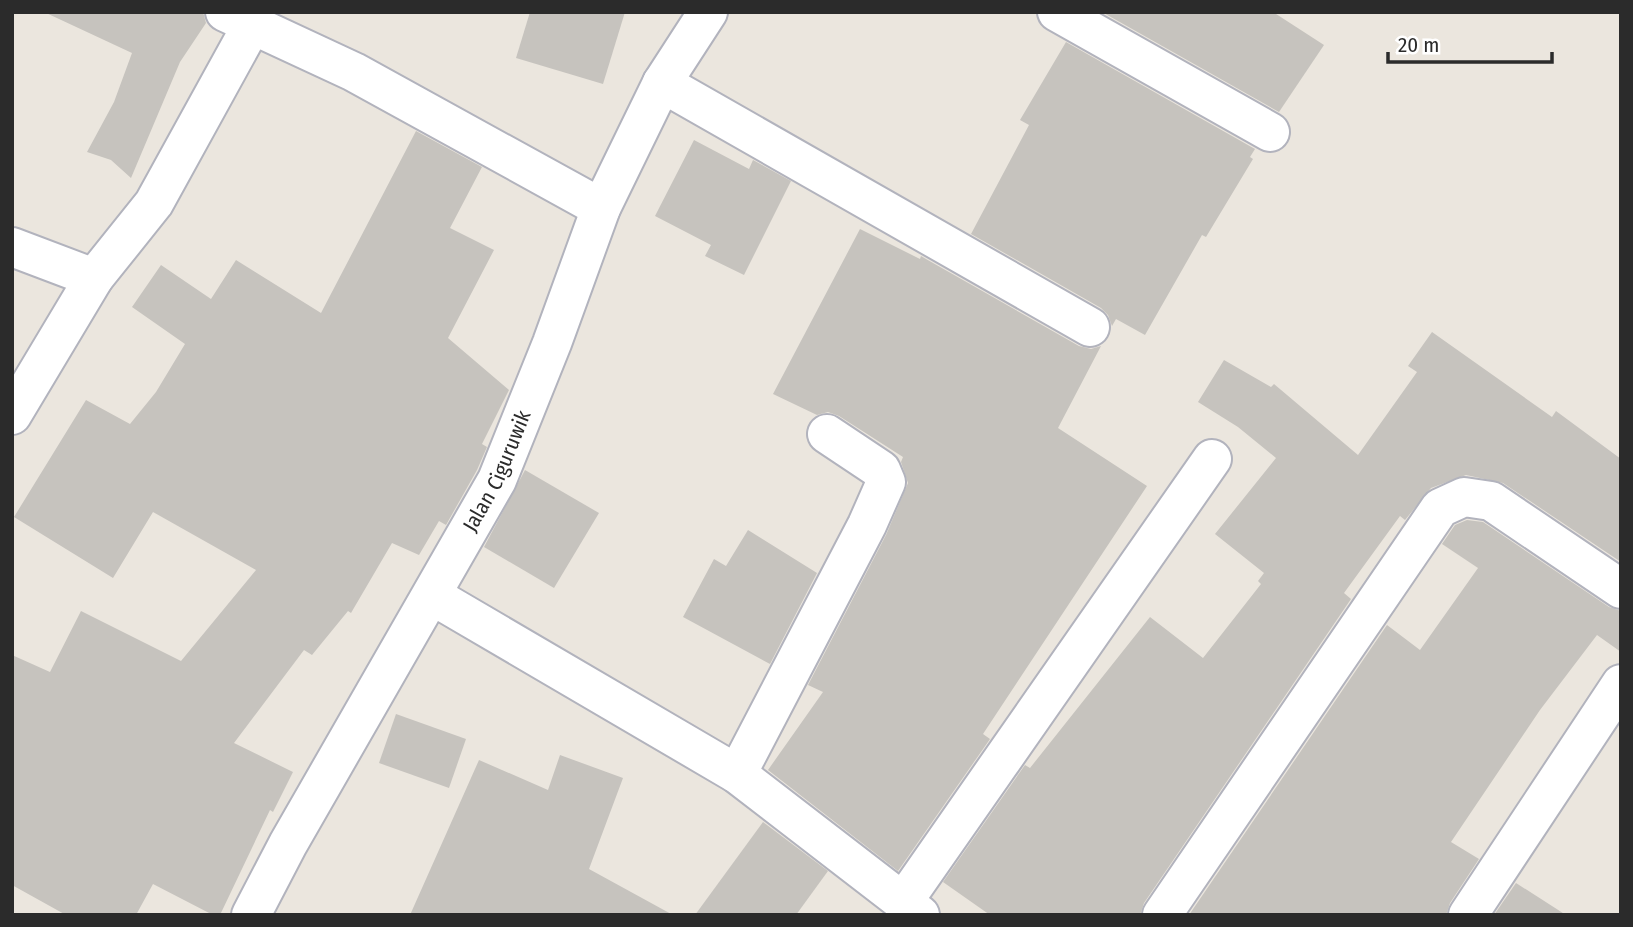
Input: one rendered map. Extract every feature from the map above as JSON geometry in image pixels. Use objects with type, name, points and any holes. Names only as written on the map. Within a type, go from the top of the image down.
[{"type":"street","name":"Jalan Ciguruwik","points":[[251,915],[288,844],[433,596],[497,480],[552,343],[601,208],[662,83],[708,12]]},
{"type":"street","points":[[1056,12],[1270,132]]},
{"type":"street","points":[[12,415],[94,278],[154,203],[244,16],[354,72],[601,208]]},
{"type":"street","points":[[662,83],[1090,327]]},
{"type":"street","points":[[12,247],[94,278]]},
{"type":"street","points":[[737,775],[867,525],[886,482],[881,470],[827,434]]},
{"type":"street","points":[[433,596],[737,775],[911,908],[1212,459]]},
{"type":"street","points":[[1162,915],[1440,508],[1451,500],[1464,497],[1491,501],[1621,589]]},
{"type":"street","points":[[1468,915],[1621,684]]},
{"type":"building","points":[[44,12],[203,12],[206,23],[180,62],[131,178],[111,160],[87,152],[114,102],[132,53]]},
{"type":"building","points":[[530,12],[625,12],[603,84],[516,58]]},
{"type":"building","points":[[1102,12],[1273,12],[1324,45],[1279,112]]},
{"type":"building","points":[[1066,42],[1255,149],[1250,157],[1253,159],[1206,237],[1202,235],[1145,335],[1116,319],[1112,326],[1108,315],[1101,308],[971,234],[1029,125],[1020,120]]},
{"type":"building","points":[[416,131],[482,167],[450,228],[494,250],[448,338],[509,390],[482,444],[487,447],[477,470],[446,525],[439,521],[419,555],[392,543],[351,613],[348,611],[312,655],[304,650],[234,743],[293,772],[273,812],[270,810],[220,915],[213,915],[153,884],[136,915],[66,915],[12,885],[12,655],[50,672],[81,611],[181,661],[256,570],[153,512],[113,578],[14,517],[86,400],[130,424],[156,392],[185,344],[132,307],[161,265],[211,299],[236,260],[321,313]]},
{"type":"building","points":[[694,140],[749,169],[753,160],[791,181],[744,275],[705,256],[711,245],[655,216]]},
{"type":"building","points":[[860,229],[920,259],[921,256],[1079,346],[1091,349],[1101,346],[1058,428],[1147,486],[983,734],[990,739],[898,871],[768,770],[823,692],[808,685],[886,535],[908,483],[901,462],[903,457],[839,416],[828,412],[817,415],[773,394]]},
{"type":"building","points":[[1432,332],[1552,417],[1556,411],[1621,459],[1621,562],[1503,483],[1466,475],[1431,488],[1405,520],[1400,516],[1344,593],[1351,599],[1144,903],[1140,915],[990,915],[943,882],[1025,765],[1030,768],[1150,617],[1203,658],[1261,584],[1258,581],[1264,573],[1215,534],[1276,458],[1238,427],[1198,402],[1224,360],[1271,387],[1274,384],[1358,455],[1417,372],[1408,366]]},
{"type":"building","points":[[525,470],[599,513],[554,588],[484,547]]},
{"type":"building","points":[[1467,520],[1483,522],[1609,607],[1621,611],[1621,652],[1597,635],[1540,710],[1451,842],[1479,859],[1450,903],[1446,915],[1189,915],[1387,625],[1420,650],[1478,568],[1442,544],[1455,525]]},
{"type":"building","points":[[748,530],[817,573],[770,664],[683,617],[714,559],[726,566]]},
{"type":"building","points":[[396,714],[466,739],[449,788],[379,763]]},
{"type":"building","points":[[560,755],[623,778],[589,869],[673,915],[410,915],[479,760],[548,790]]},
{"type":"building","points":[[763,822],[828,871],[796,915],[695,915]]},
{"type":"building","points":[[1516,883],[1566,915],[1494,915]]}]
